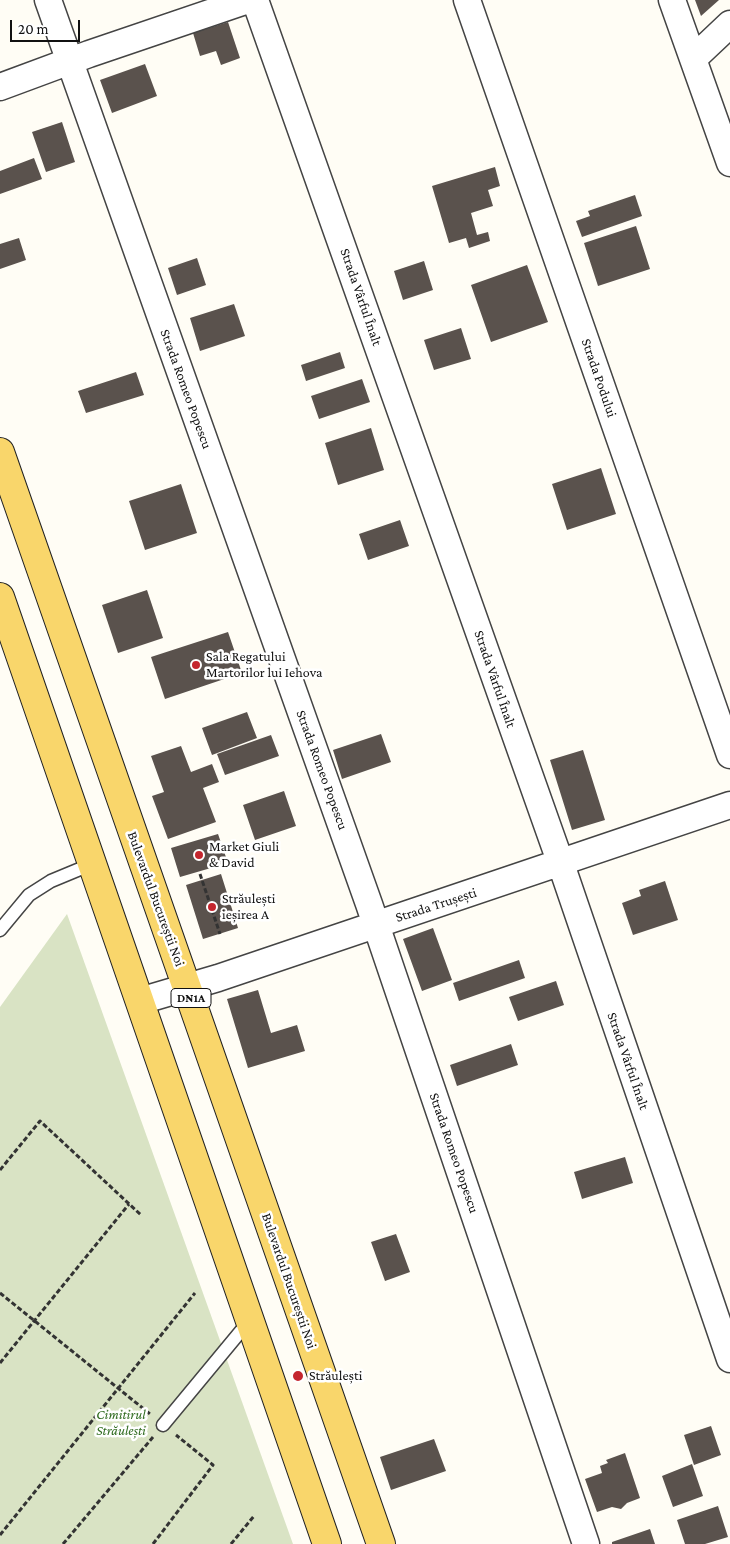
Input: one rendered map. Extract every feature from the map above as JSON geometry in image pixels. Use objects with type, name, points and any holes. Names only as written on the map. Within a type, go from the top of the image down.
[{"type":"main road","name":"Bulevardul Bucureștii Noi","points":[[0,452],[381,1544]]},
{"type":"main road","points":[[2,615],[92,864],[327,1544]]},
{"type":"street","name":"Strada Romeo Popescu","points":[[48,0],[377,925],[586,1544]]},
{"type":"street","points":[[0,87],[248,0]]},
{"type":"street","name":"Strada Vârful Înalt","points":[[255,0],[561,864],[730,1359]]},
{"type":"street","name":"Strada Podului","points":[[467,0],[730,755]]},
{"type":"street","points":[[672,0],[730,163]]},
{"type":"street","points":[[693,59],[730,24]]},
{"type":"street","name":"Strada Trușești","points":[[140,1002],[561,864],[730,805]]},
{"type":"lane","points":[[0,930],[29,895],[51,881],[92,864]]},
{"type":"lane","points":[[163,1425],[250,1320]]},
{"type":"path","points":[[200,874],[220,934]]},
{"type":"path","points":[[0,1170],[40,1121],[141,1216]]},
{"type":"path","points":[[0,1363],[129,1204]]},
{"type":"path","points":[[0,1293],[213,1465],[153,1544]]},
{"type":"path","points":[[0,1535],[195,1293]]},
{"type":"path","points":[[63,1544],[163,1425]]},
{"type":"path","points":[[231,1544],[254,1516]]},
{"type":"green space","name":"Cimitirul Străulești","points":[[67,914],[293,1544],[0,1544],[0,1007]]},
{"type":"building","points":[[695,0],[719,0],[701,16]]},
{"type":"building","points":[[228,22],[240,58],[221,65],[216,51],[200,56],[193,33]]},
{"type":"building","points":[[145,64],[157,96],[112,113],[100,80]]},
{"type":"building","points":[[62,122],[75,162],[46,172],[32,132]]},
{"type":"building","points":[[34,158],[42,179],[0,194],[0,171]]},
{"type":"building","points":[[495,167],[500,186],[488,190],[493,206],[471,213],[477,235],[488,232],[490,241],[469,248],[466,238],[449,243],[432,186]]},
{"type":"building","points":[[635,195],[642,216],[582,237],[576,221],[590,216],[588,211]]},
{"type":"building","points":[[636,226],[650,269],[598,286],[584,243]]},
{"type":"building","points":[[19,238],[26,260],[0,269],[0,244]]},
{"type":"building","points":[[197,258],[206,285],[177,295],[168,268]]},
{"type":"building","points":[[424,261],[433,290],[403,300],[394,271]]},
{"type":"building","points":[[527,265],[548,322],[491,342],[471,285]]},
{"type":"building","points":[[234,304],[245,336],[200,351],[190,318]]},
{"type":"building","points":[[461,328],[471,359],[434,370],[424,340]]},
{"type":"building","points":[[340,352],[345,368],[306,381],[301,365]]},
{"type":"building","points":[[136,372],[144,395],[86,413],[78,391]]},
{"type":"building","points":[[362,379],[370,402],[319,419],[311,396]]},
{"type":"building","points":[[371,428],[384,470],[338,485],[325,443]]},
{"type":"building","points":[[601,468],[616,514],[567,530],[552,484]]},
{"type":"building","points":[[181,484],[197,533],[145,550],[129,501]]},
{"type":"building","points":[[400,520],[409,546],[368,560],[359,534]]},
{"type":"building","points":[[147,590],[163,638],[118,653],[102,605]]},
{"type":"building","name":"Sala Regatului Martorilor lui Iehova","points":[[228,632],[242,673],[165,699],[151,657]]},
{"type":"building","points":[[247,712],[257,738],[212,755],[202,728]]},
{"type":"building","points":[[381,734],[391,762],[342,779],[333,750]]},
{"type":"building","points":[[271,735],[279,756],[225,775],[217,754]]},
{"type":"building","points":[[181,746],[191,772],[212,764],[219,782],[203,788],[216,822],[168,839],[152,796],[164,792],[151,756]]},
{"type":"building","points":[[583,750],[605,820],[572,830],[550,760]]},
{"type":"building","points":[[284,791],[296,826],[255,840],[243,805]]},
{"type":"building","name":"Market Giuli & David","points":[[218,834],[228,863],[180,877],[171,848]]},
{"type":"building","name":"Străulești ieșirea A","points":[[221,874],[238,928],[203,939],[186,885]]},
{"type":"building","points":[[665,881],[678,920],[633,935],[622,903],[641,896],[639,890]]},
{"type":"building","points":[[433,928],[452,980],[422,991],[403,939]]},
{"type":"building","points":[[519,960],[525,978],[459,1001],[453,983]]},
{"type":"building","points":[[556,981],[564,1005],[518,1021],[509,997]]},
{"type":"building","points":[[258,990],[271,1033],[297,1025],[305,1051],[248,1068],[227,999]]},
{"type":"building","points":[[511,1044],[518,1065],[457,1086],[450,1065]]},
{"type":"building","points":[[625,1157],[633,1183],[582,1199],[574,1172]]},
{"type":"building","points":[[396,1234],[410,1272],[385,1281],[371,1242]]},
{"type":"building","points":[[711,1426],[721,1455],[694,1465],[684,1435]]},
{"type":"building","points":[[434,1439],[446,1471],[391,1490],[380,1457]]},
{"type":"building","points":[[625,1453],[640,1498],[627,1503],[621,1509],[612,1507],[597,1512],[585,1479],[602,1473],[600,1466],[608,1463],[606,1460]]},
{"type":"building","points":[[692,1464],[703,1496],[673,1507],[662,1476]]},
{"type":"building","points":[[718,1506],[728,1537],[705,1544],[685,1544],[677,1520]]},
{"type":"building","points":[[650,1529],[655,1544],[612,1544],[612,1542]]},
{"type":"place","name":"Sala Regatului Martorilor lui Iehova","points":[[196,665]]},
{"type":"place","name":"Market Giuli & David","points":[[199,855]]},
{"type":"place","name":"Străulești ieșirea A","points":[[212,907]]},
{"type":"place","name":"Străulești","points":[[298,1376]]}]
